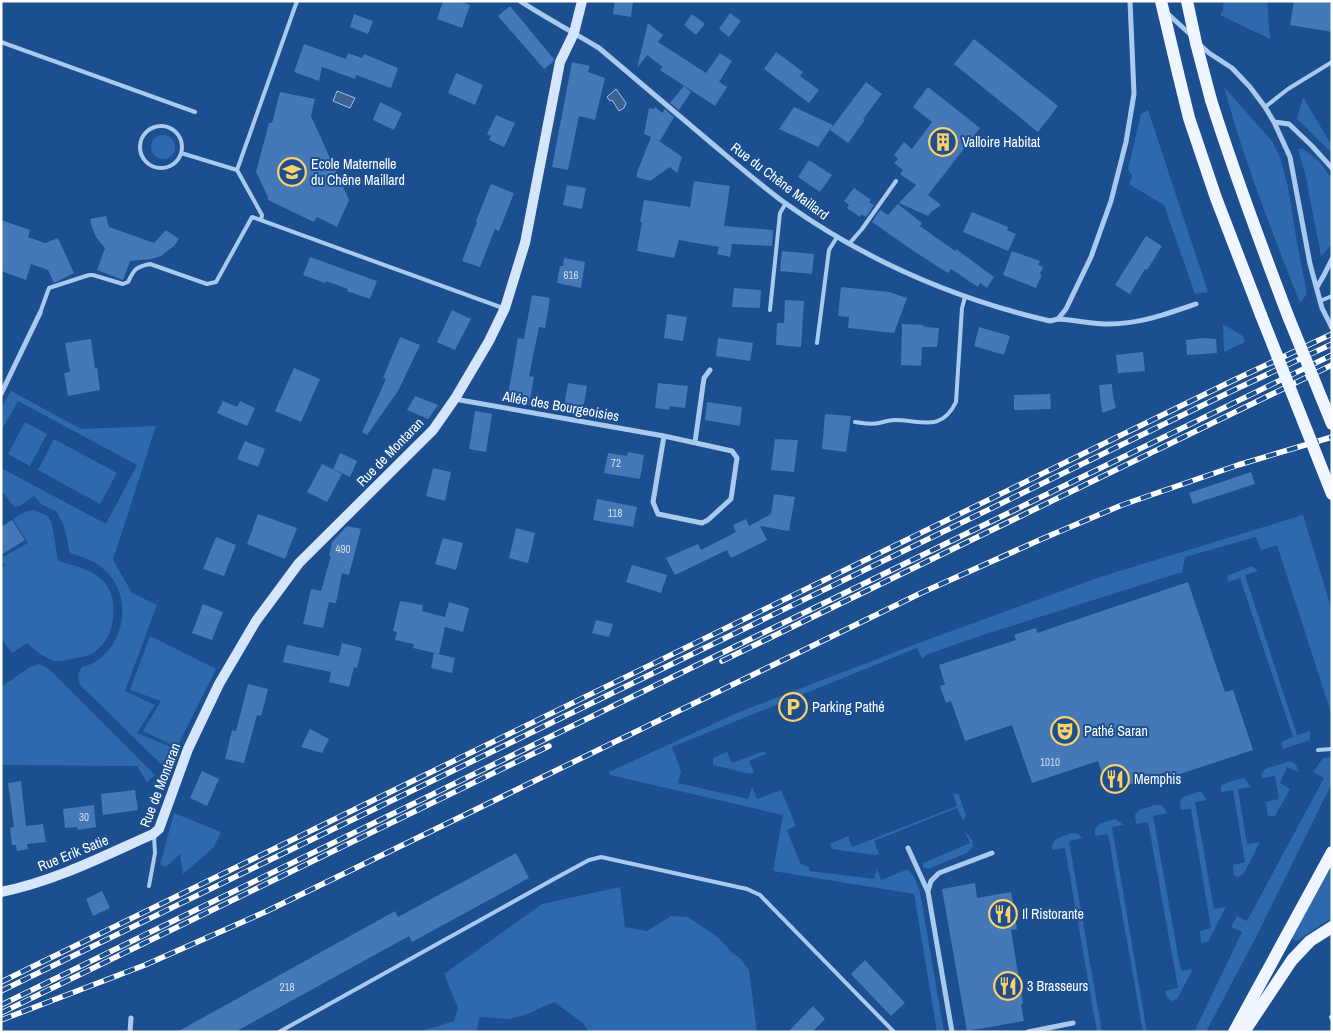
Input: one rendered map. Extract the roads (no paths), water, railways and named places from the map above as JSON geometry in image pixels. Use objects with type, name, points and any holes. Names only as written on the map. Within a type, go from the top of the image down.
[{"type":"main road","points":[[1161,1],[1189,118],[1216,198],[1332,494]]},
{"type":"main road","points":[[1187,1],[1211,100],[1249,214],[1332,424]]},
{"type":"main road","points":[[1234,1032],[1332,852]]},
{"type":"main road","points":[[1244,1032],[1292,960],[1310,941],[1332,927]]},
{"type":"street","name":"Rue du Chêne Maillard","points":[[520,1],[599,48],[753,178],[786,203],[849,244],[929,283],[1003,309],[1050,321],[1058,319],[1106,324],[1138,322],[1196,304]]},
{"type":"street","name":"Rue de Montaran","points":[[154,834],[188,749],[219,684],[256,621],[299,563],[433,430],[456,397],[505,308],[525,243],[560,62],[574,33],[582,1]]},
{"type":"street","points":[[1058,319],[1066,309],[1091,257],[1111,201],[1126,142],[1134,94],[1130,1]]},
{"type":"street","points":[[1155,1],[1209,53],[1232,68],[1250,87],[1274,122],[1290,158],[1310,264],[1322,308],[1332,328]]},
{"type":"street","points":[[1274,122],[1289,124],[1332,168]]},
{"type":"street","points":[[1316,287],[1332,259]]},
{"type":"street","points":[[1,394],[40,313]]},
{"type":"street","points":[[695,442],[704,378],[710,370]]},
{"type":"street","name":"Allée des Bourgeoisies","points":[[456,397],[460,400],[664,436],[732,450],[737,458],[731,499],[708,520],[702,523],[658,514],[653,502],[664,436]]},
{"type":"street","name":"Rue Erik Satie","points":[[1,892],[24,887],[73,870],[154,834]]},
{"type":"street","points":[[908,848],[928,892],[952,1032]]},
{"type":"street","points":[[928,892],[931,881],[939,873],[992,853]]},
{"type":"street","points":[[130,1032],[131,1018]]},
{"type":"street","points":[[1028,1032],[1073,1024]]},
{"type":"lane","points":[[236,170],[297,1]]},
{"type":"lane","points":[[1,42],[195,112]]},
{"type":"lane","points":[[1265,108],[1288,89],[1332,62]]},
{"type":"lane","points":[[163,126],[170,128],[180,137],[182,152],[176,163],[170,167],[156,168],[144,160],[140,147],[145,134],[156,127],[163,126]]},
{"type":"lane","points":[[182,152],[236,170],[262,215],[260,220]]},
{"type":"lane","points":[[849,244],[896,182]]},
{"type":"lane","points":[[770,310],[780,213],[786,203]]},
{"type":"lane","points":[[40,313],[49,288],[89,275],[123,284],[128,282],[134,270],[140,266],[150,264],[207,284],[216,282],[252,217],[505,308]]},
{"type":"lane","points":[[817,343],[829,250],[837,237]]},
{"type":"lane","points":[[1320,301],[1332,296]]},
{"type":"lane","points":[[855,422],[878,424],[892,420],[924,423],[936,422],[952,412],[956,402],[962,308],[965,297]]},
{"type":"lane","points":[[1318,750],[1332,750]]},
{"type":"lane","name":"Rue de Montaran","points":[[150,886],[155,853],[154,834]]},
{"type":"lane","points":[[279,1032],[554,878],[589,860],[601,857],[747,889],[760,895],[894,1032]]},
{"type":"railway","points":[[1,982],[1234,380],[1332,334]]},
{"type":"railway","points":[[1,991],[1332,344]]},
{"type":"railway","points":[[1,1005],[1332,355]]},
{"type":"railway","points":[[722,661],[1332,365]]},
{"type":"railway","points":[[1,1020],[145,965],[265,912],[921,593],[1044,538],[1122,505],[1238,465],[1332,437]]},
{"type":"railway","points":[[1,1013],[549,746]]},
{"type":"place","name":"Valloire Habitat","points":[[943,142]]},
{"type":"place","name":"Ecole Maternelle du Chêne Maillard","points":[[292,172]]},
{"type":"place","name":"Parking Pathé","points":[[793,707]]},
{"type":"place","name":"Pathé Saran","points":[[1065,731]]},
{"type":"place","name":"Memphis","points":[[1115,779]]},
{"type":"place","name":"Il Ristorante","points":[[1003,914]]},
{"type":"place","name":"3 Brasseurs","points":[[1008,986]]}]
